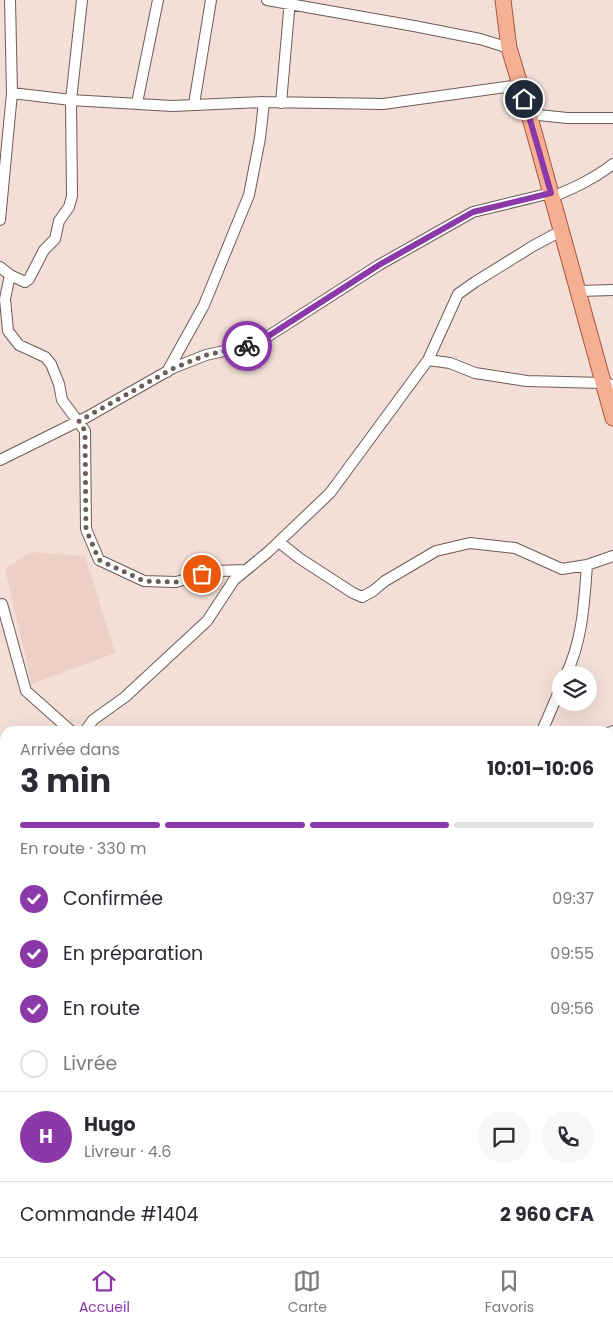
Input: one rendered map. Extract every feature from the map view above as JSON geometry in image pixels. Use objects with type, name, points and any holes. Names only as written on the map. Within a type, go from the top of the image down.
[{"type":"main road","points":[[502,0],[510,48],[578,291],[608,384],[613,418]]},
{"type":"street","points":[[0,220],[12,93],[10,0]]},
{"type":"street","points":[[0,267],[10,275],[25,282],[29,279],[44,250],[54,239],[59,221],[69,207],[72,196],[71,100],[82,0]]},
{"type":"street","points":[[137,103],[158,0]]},
{"type":"street","points":[[194,104],[211,0]]},
{"type":"street","points":[[267,0],[289,2],[480,39],[510,48]]},
{"type":"street","points":[[281,103],[289,2]]},
{"type":"street","points":[[12,93],[71,100],[172,106],[264,102],[383,104],[520,85]]},
{"type":"street","points":[[167,372],[204,305],[249,195],[260,138],[264,102]]},
{"type":"street","points":[[529,114],[567,118],[613,118]]},
{"type":"street","points":[[0,460],[79,421],[167,372],[206,355],[256,344],[379,265],[473,212],[551,195],[582,184],[613,164]]},
{"type":"street","points":[[89,726],[93,720],[125,697],[207,622],[234,580],[279,542],[330,493],[428,360],[458,294],[533,246],[561,231]]},
{"type":"street","points":[[10,275],[5,299],[8,331],[19,345],[45,357],[51,364],[59,384],[62,400],[85,431],[86,529],[99,560],[144,581],[176,582],[215,571],[246,570]]},
{"type":"street","points":[[578,291],[613,290]]},
{"type":"street","points":[[428,360],[450,363],[475,373],[526,381],[608,384]]},
{"type":"street","points":[[279,542],[299,558],[362,597],[436,551],[470,543],[515,548],[562,569],[587,565],[613,556]]},
{"type":"street","points":[[570,666],[574,659],[583,619],[587,565]]},
{"type":"street","points":[[2,604],[26,691],[65,726]]},
{"type":"street","points":[[544,726],[552,708]]},
{"type":"shaded area","points":[[30,552],[85,556],[115,653],[32,684],[5,569]]},
{"type":"way so far","points":[[202,574],[176,582],[144,581],[99,560],[86,529],[85,431],[79,421],[174,368],[206,355],[247,346]]},
{"type":"route","points":[[247,346],[256,344],[379,265],[473,212],[551,193],[524,99]]}]
